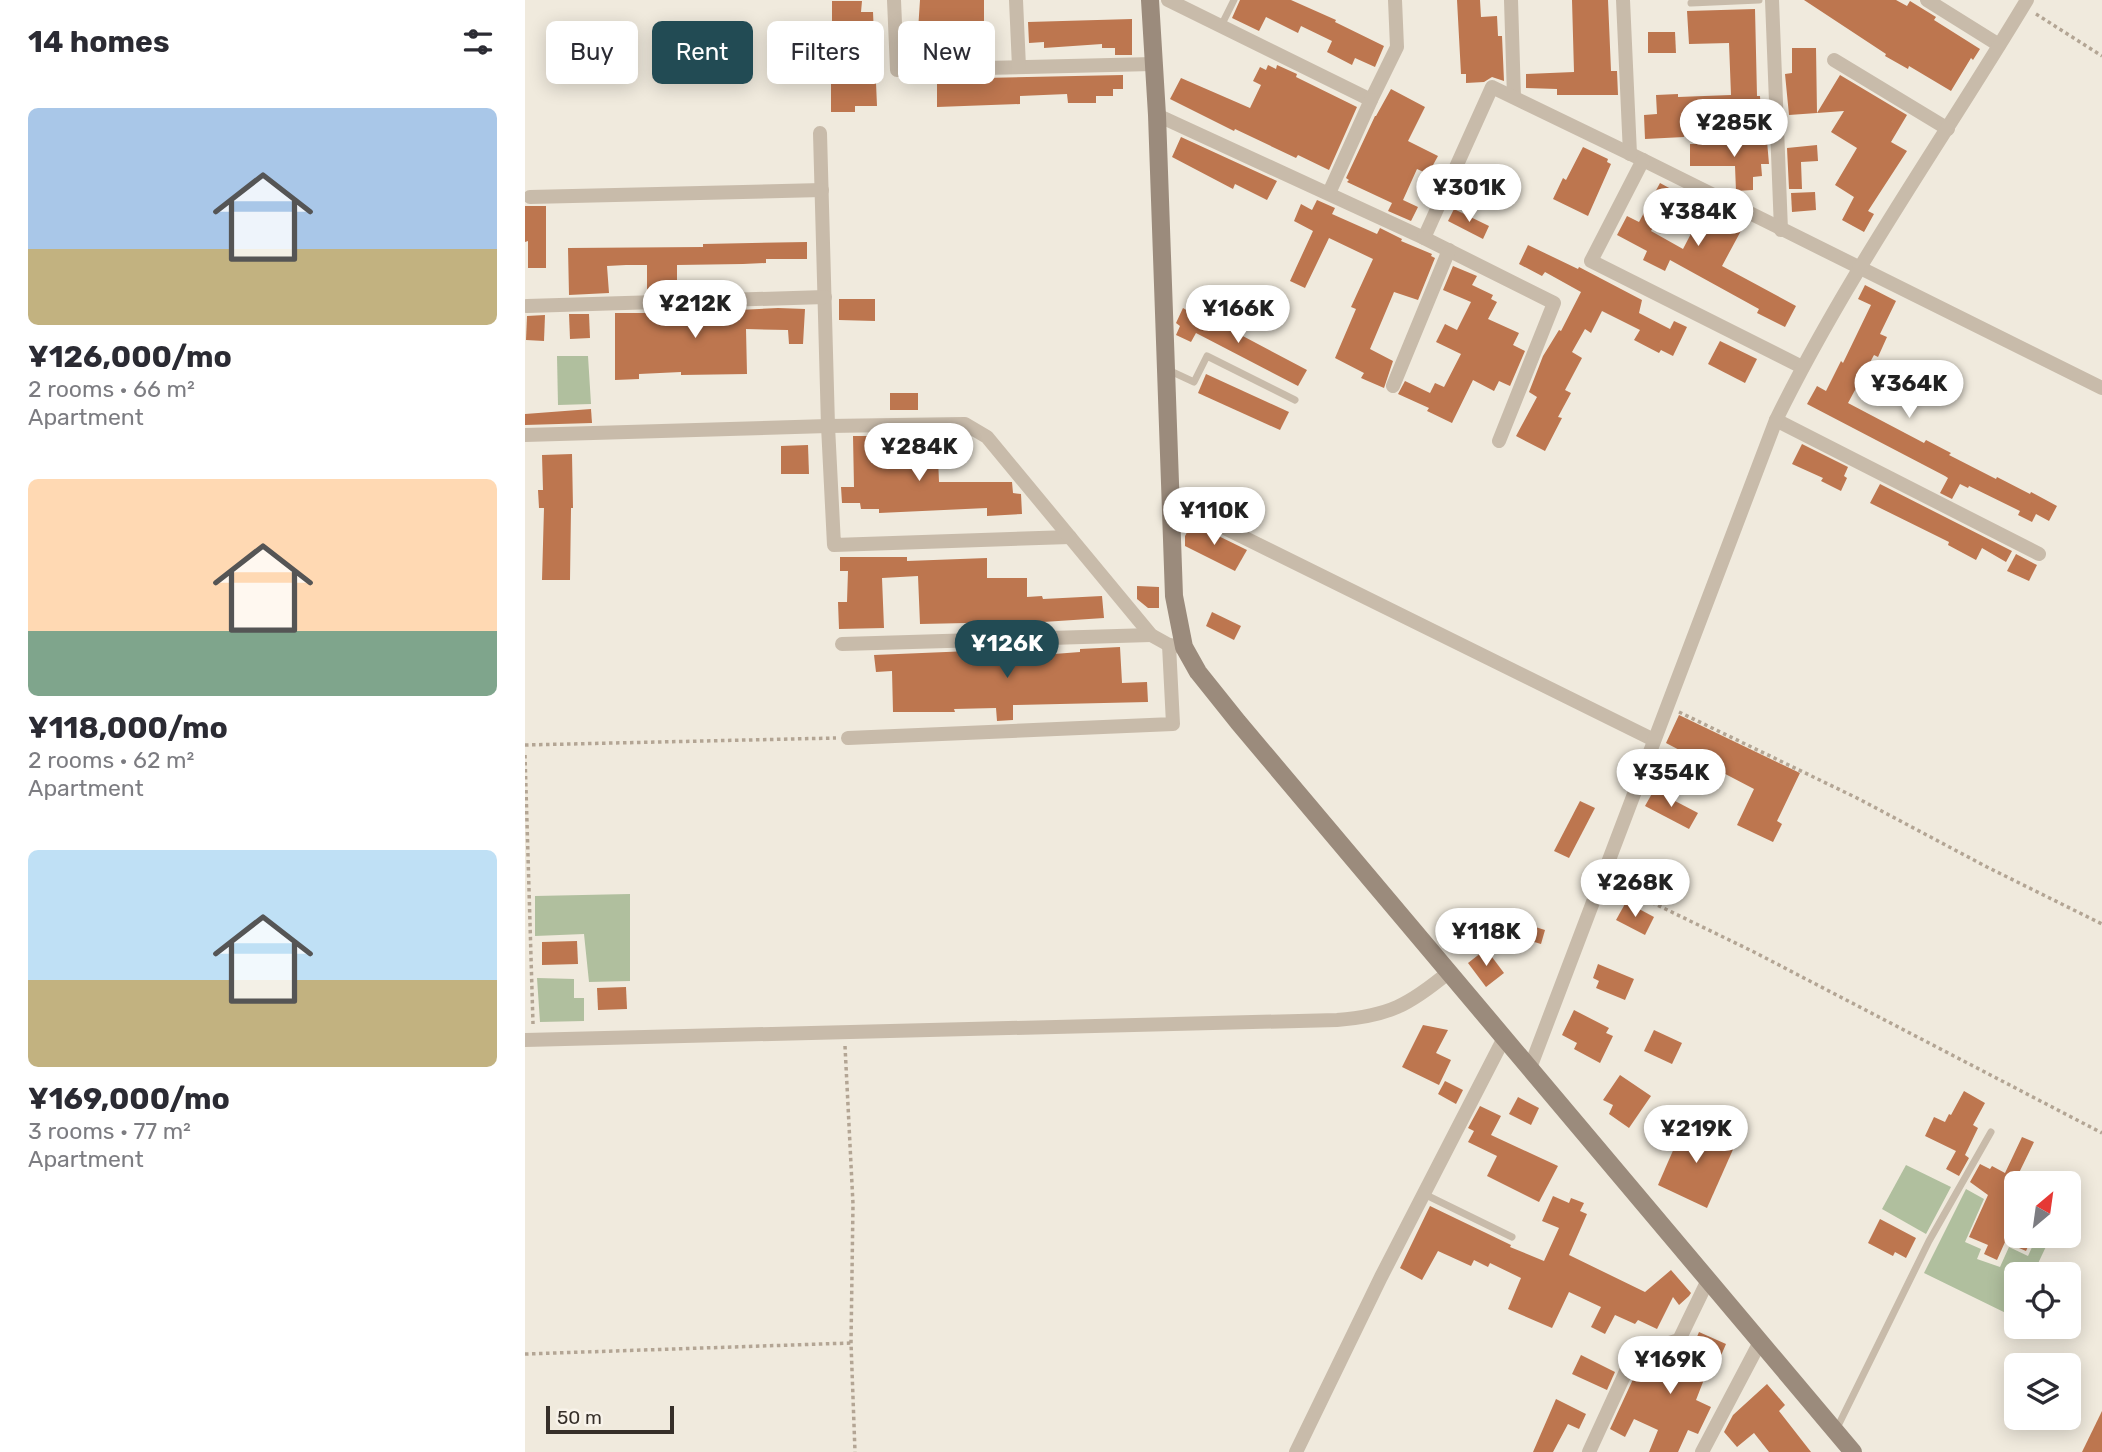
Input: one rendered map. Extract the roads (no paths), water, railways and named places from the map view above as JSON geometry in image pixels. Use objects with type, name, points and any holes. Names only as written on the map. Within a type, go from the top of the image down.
[{"type":"street","points":[[894,0],[897,70],[1153,64]]},
{"type":"street","points":[[1016,0],[1019,67]]},
{"type":"street","points":[[848,738],[1173,724],[1176,646],[1157,115],[1150,0]]},
{"type":"street","points":[[1168,0],[1371,100]]},
{"type":"street","points":[[1329,193],[1397,47],[1395,0]]},
{"type":"street","points":[[1511,0],[1514,97]]},
{"type":"street","points":[[1623,0],[1637,157],[1591,261],[1802,367]]},
{"type":"street","points":[[1772,0],[1781,230]]},
{"type":"street","points":[[1927,0],[1999,46]]},
{"type":"street","points":[[1530,1068],[1776,420],[1802,367],[1860,267],[2025,3]]},
{"type":"street","points":[[1834,60],[1948,129]]},
{"type":"street","points":[[1424,238],[1492,87],[2102,388]]},
{"type":"street","points":[[1157,115],[1329,193],[1554,303],[1499,441]]},
{"type":"street","points":[[820,133],[834,545],[1070,537]]},
{"type":"street","points":[[530,197],[822,190]]},
{"type":"street","points":[[1393,386],[1449,250]]},
{"type":"street","points":[[527,306],[825,297]]},
{"type":"street","points":[[1776,420],[2039,554]]},
{"type":"street","points":[[525,435],[828,426],[965,425],[988,437],[1151,635]]},
{"type":"street","points":[[1170,501],[1654,740]]},
{"type":"street","points":[[842,644],[1151,635],[1176,646],[1853,1452]]},
{"type":"street","points":[[529,1040],[1366,1017],[1394,1010],[1419,997],[1449,972]]},
{"type":"street","points":[[1296,1452],[1504,1038]]},
{"type":"street","points":[[1589,1452],[1634,1354],[1679,1340],[1708,1280]]},
{"type":"street","points":[[1702,1452],[1760,1342]]},
{"type":"lane","points":[[1221,26],[1234,0]]},
{"type":"lane","points":[[1691,3],[1759,0]]},
{"type":"lane","points":[[1708,134],[1777,135]]},
{"type":"lane","points":[[1166,369],[1194,382],[1207,356],[1294,400]]},
{"type":"lane","points":[[1835,1431],[1929,1241],[1991,1132]]},
{"type":"lane","points":[[1424,1194],[1512,1237]]}]
